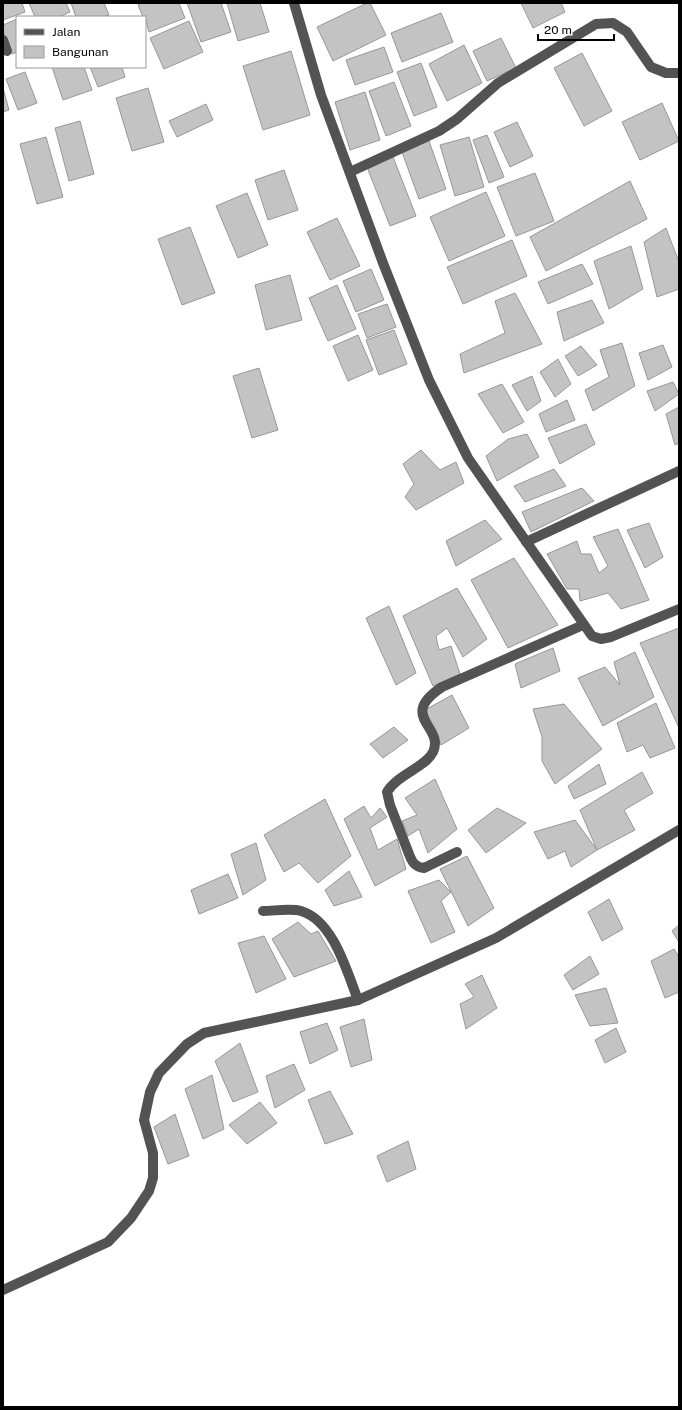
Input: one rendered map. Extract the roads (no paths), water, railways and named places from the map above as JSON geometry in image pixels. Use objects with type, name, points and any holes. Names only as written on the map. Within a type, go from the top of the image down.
[{"type":"street","points":[[294,3],[321,95],[429,380],[468,458],[592,636],[601,639],[679,609]]},
{"type":"street","points":[[350,172],[439,131],[457,118],[498,83],[596,24],[613,23],[627,32],[651,67],[666,73],[679,73]]},
{"type":"street","points":[[3,40],[7,51]]},
{"type":"street","points":[[526,542],[679,471]]},
{"type":"street","points":[[457,852],[424,868],[419,868],[408,854],[390,805],[388,792],[393,783],[427,759],[433,752],[435,745],[432,734],[422,714],[423,706],[429,695],[442,687],[583,625]]},
{"type":"street","points":[[3,1290],[108,1242],[131,1218],[149,1191],[153,1178],[153,1153],[144,1120],[150,1092],[159,1073],[187,1044],[204,1033],[358,1000],[496,938],[679,830]]},
{"type":"street","points":[[263,910],[300,911],[316,919],[324,928],[339,951],[358,1000]]}]
